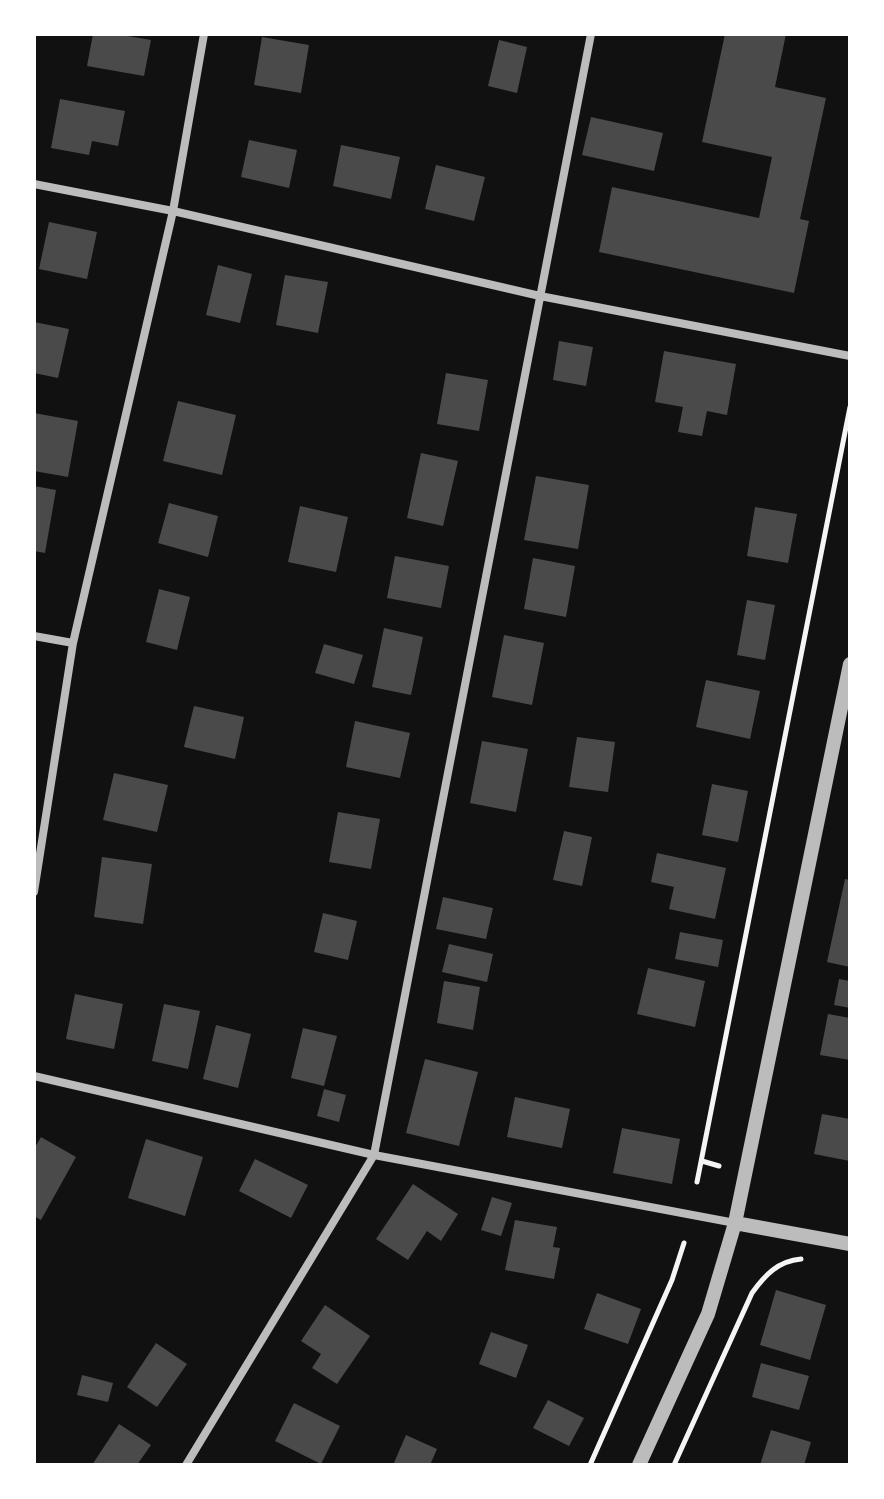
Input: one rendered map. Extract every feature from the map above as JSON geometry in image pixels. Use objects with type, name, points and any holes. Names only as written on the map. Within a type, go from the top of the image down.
[{"type":"street","points":[[34,892],[73,643],[173,211],[204,34]]},
{"type":"street","points":[[186,1465],[374,1155],[591,34]]},
{"type":"street","points":[[34,184],[173,211],[540,296],[850,356]]},
{"type":"street","points":[[34,636],[73,643]]},
{"type":"street","points":[[639,1465],[708,1314],[735,1223],[850,664]]},
{"type":"street","points":[[34,1076],[374,1155],[850,1244]]},
{"type":"path","points":[[697,1182],[850,407]]},
{"type":"path","points":[[702,1161],[719,1166]]},
{"type":"path","points":[[590,1465],[672,1280],[684,1243]]},
{"type":"path","points":[[674,1465],[752,1293],[778,1265],[797,1259],[811,1260]]},
{"type":"building","points":[[93,34],[151,40],[144,76],[87,66]]},
{"type":"building","points":[[725,34],[786,34],[775,87],[826,98],[800,219],[809,221],[794,293],[599,252],[612,187],[759,218],[772,157],[702,142]]},
{"type":"building","points":[[262,37],[309,45],[301,93],[254,85]]},
{"type":"building","points":[[499,40],[527,47],[517,93],[488,86]]},
{"type":"building","points":[[60,99],[125,111],[118,146],[92,141],[89,155],[51,148]]},
{"type":"building","points":[[591,117],[663,133],[654,171],[582,155]]},
{"type":"building","points":[[249,140],[297,150],[289,188],[241,177]]},
{"type":"building","points":[[341,145],[400,157],[391,199],[333,186]]},
{"type":"building","points":[[436,165],[485,177],[474,221],[425,209]]},
{"type":"building","points":[[49,222],[97,232],[87,279],[39,269]]},
{"type":"building","points":[[218,265],[252,274],[240,323],[206,315]]},
{"type":"building","points":[[285,275],[328,282],[318,333],[276,325]]},
{"type":"building","points":[[34,322],[69,329],[58,378],[34,373]]},
{"type":"building","points":[[559,341],[593,347],[586,386],[553,380]]},
{"type":"building","points":[[664,351],[736,364],[727,415],[707,411],[702,436],[678,432],[683,407],[655,402]]},
{"type":"building","points":[[446,373],[488,380],[479,431],[437,424]]},
{"type":"building","points":[[178,401],[236,415],[222,475],[163,461]]},
{"type":"building","points":[[34,413],[78,421],[68,477],[34,471]]},
{"type":"building","points":[[421,453],[458,461],[443,526],[407,518]]},
{"type":"building","points":[[536,476],[589,485],[578,549],[524,540]]},
{"type":"building","points":[[34,486],[56,490],[45,553],[34,551]]},
{"type":"building","points":[[169,503],[218,516],[208,557],[158,543]]},
{"type":"building","points":[[300,506],[348,517],[336,572],[288,562]]},
{"type":"building","points":[[755,507],[797,514],[788,563],[747,556]]},
{"type":"building","points":[[395,556],[449,566],[441,608],[387,598]]},
{"type":"building","points":[[533,558],[575,566],[566,617],[524,609]]},
{"type":"building","points":[[159,589],[190,597],[177,650],[146,642]]},
{"type":"building","points":[[747,600],[775,605],[765,660],[737,655]]},
{"type":"building","points":[[384,628],[423,637],[411,695],[372,687]]},
{"type":"building","points":[[504,635],[544,643],[532,705],[492,697]]},
{"type":"building","points":[[324,644],[363,655],[354,684],[315,673]]},
{"type":"building","points":[[706,680],[760,691],[750,739],[696,727]]},
{"type":"building","points":[[194,706],[244,717],[235,759],[184,747]]},
{"type":"building","points":[[355,721],[410,733],[400,778],[346,767]]},
{"type":"building","points":[[577,737],[615,742],[608,792],[569,787]]},
{"type":"building","points":[[482,741],[528,749],[516,812],[470,803]]},
{"type":"building","points":[[114,773],[168,785],[157,832],[103,820]]},
{"type":"building","points":[[712,784],[748,791],[738,842],[702,835]]},
{"type":"building","points":[[338,812],[380,819],[371,869],[329,862]]},
{"type":"building","points":[[564,831],[592,837],[582,886],[553,880]]},
{"type":"building","points":[[657,853],[726,868],[715,919],[669,909],[674,887],[651,882]]},
{"type":"building","points":[[102,857],[152,864],[143,924],[94,917]]},
{"type":"building","points":[[845,879],[850,880],[850,967],[827,962]]},
{"type":"building","points":[[443,897],[493,908],[486,939],[436,929]]},
{"type":"building","points":[[323,913],[357,921],[348,960],[314,952]]},
{"type":"building","points":[[680,932],[723,940],[718,967],[675,959]]},
{"type":"building","points":[[449,944],[493,954],[487,982],[442,972]]},
{"type":"building","points":[[648,968],[705,981],[695,1027],[637,1014]]},
{"type":"building","points":[[839,979],[850,981],[850,1008],[834,1005]]},
{"type":"building","points":[[444,981],[480,987],[473,1030],[437,1023]]},
{"type":"building","points":[[75,994],[123,1004],[114,1049],[66,1039]]},
{"type":"building","points":[[164,1004],[200,1011],[188,1069],[152,1061]]},
{"type":"building","points":[[828,1014],[850,1018],[850,1060],[820,1055]]},
{"type":"building","points":[[216,1025],[251,1034],[238,1088],[203,1079]]},
{"type":"building","points":[[303,1028],[337,1036],[324,1086],[291,1078]]},
{"type":"building","points":[[425,1059],[478,1072],[459,1146],[406,1133]]},
{"type":"building","points":[[324,1089],[346,1095],[339,1122],[317,1116]]},
{"type":"building","points":[[515,1097],[570,1109],[562,1148],[507,1137]]},
{"type":"building","points":[[822,1114],[850,1119],[850,1161],[814,1154]]},
{"type":"building","points":[[622,1128],[680,1139],[672,1184],[613,1173]]},
{"type":"building","points":[[41,1137],[76,1157],[41,1220],[34,1216],[34,1149]]},
{"type":"building","points":[[146,1139],[203,1157],[185,1216],[128,1198]]},
{"type":"building","points":[[255,1159],[308,1185],[291,1218],[239,1191]]},
{"type":"building","points":[[413,1184],[458,1214],[441,1241],[427,1231],[408,1260],[376,1239]]},
{"type":"building","points":[[492,1197],[512,1203],[501,1236],[481,1230]]},
{"type":"building","points":[[515,1220],[557,1227],[553,1247],[560,1248],[554,1279],[505,1270]]},
{"type":"building","points":[[776,1290],[826,1305],[810,1360],[760,1345]]},
{"type":"building","points":[[597,1293],[641,1309],[628,1344],[584,1329]]},
{"type":"building","points":[[325,1305],[370,1336],[337,1384],[312,1368],[321,1354],[301,1341]]},
{"type":"building","points":[[491,1332],[528,1345],[516,1378],[479,1364]]},
{"type":"building","points":[[156,1343],[187,1364],[157,1407],[127,1387]]},
{"type":"building","points":[[761,1363],[809,1376],[799,1410],[752,1397]]},
{"type":"building","points":[[82,1375],[113,1383],[108,1402],[77,1395]]},
{"type":"building","points":[[548,1400],[584,1418],[569,1446],[533,1428]]},
{"type":"building","points":[[294,1403],[340,1426],[321,1464],[275,1441]]},
{"type":"building","points":[[119,1424],[151,1445],[137,1465],[92,1465]]},
{"type":"building","points":[[771,1430],[811,1442],[804,1465],[760,1465]]},
{"type":"building","points":[[406,1435],[437,1449],[430,1465],[393,1465]]}]
